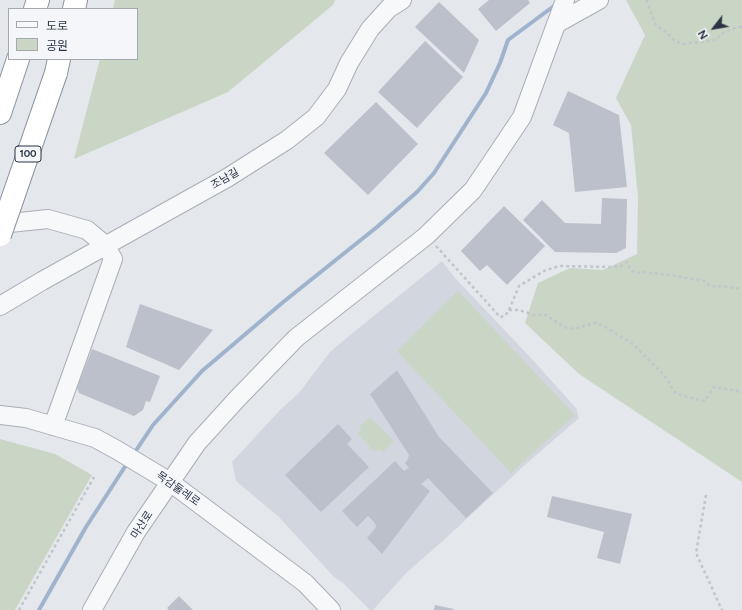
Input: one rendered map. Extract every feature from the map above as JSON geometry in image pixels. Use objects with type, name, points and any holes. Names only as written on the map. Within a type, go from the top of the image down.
[{"type":"highway","points":[[3,105],[18,60]]},
{"type":"highway","name":"100","points":[[0,235],[58,66]]},
{"type":"street","points":[[561,12],[600,0]]},
{"type":"street","name":"조남길","points":[[0,306],[105,245],[227,178],[287,140],[316,117],[337,89],[349,63],[370,29],[395,3]]},
{"type":"street","name":"마산로","points":[[92,610],[136,532],[197,443],[296,338],[426,236],[473,190],[522,117],[561,12]]},
{"type":"street","points":[[0,224],[48,219],[87,230],[105,245],[113,259],[53,426]]},
{"type":"street","name":"목감둘레로","points":[[0,415],[26,418],[95,438],[117,450],[170,482],[305,583],[331,610]]},
{"type":"path","points":[[647,0],[646,2],[656,25],[675,41],[682,44],[716,40],[723,33],[738,27],[742,27]]},
{"type":"path","points":[[426,236],[500,317],[505,316],[509,310],[519,286],[544,271],[559,266],[613,267],[621,266],[627,262],[630,269],[636,273],[644,272],[676,276],[705,281],[709,285],[716,287],[721,286],[742,289]]},
{"type":"path","points":[[509,310],[519,310],[534,314],[546,315],[564,327],[574,329],[595,323],[604,326],[634,345],[661,372],[669,382],[674,392],[683,396],[705,401],[714,387],[742,392]]},
{"type":"path","points":[[19,610],[94,477]]},
{"type":"path","points":[[706,496],[696,553],[722,610]]},
{"type":"shaded area","points":[[442,261],[455,278],[576,408],[579,418],[406,573],[373,610],[370,610],[343,583],[334,577],[279,517],[236,481],[232,462],[281,409],[299,393],[330,352]]},
{"type":"green space","points":[[115,0],[335,0],[333,5],[228,92],[74,159],[100,60],[138,60],[138,8],[113,8]]},
{"type":"green space","points":[[626,0],[742,0],[742,482],[579,374],[525,323],[538,283],[570,268],[603,270],[637,254],[638,197],[631,125],[616,98],[645,35]]},
{"type":"green space","points":[[458,291],[575,415],[511,473],[397,351]]},
{"type":"green space","points":[[370,417],[394,441],[383,452],[379,449],[375,452],[358,434],[361,430],[359,427]]},
{"type":"green space","points":[[0,439],[55,454],[92,475],[15,610],[0,610]]},
{"type":"building","points":[[489,0],[528,0],[530,3],[496,31],[478,9]]},
{"type":"building","points":[[439,2],[479,40],[464,73],[415,27]]},
{"type":"building","points":[[425,41],[463,77],[417,128],[378,92]]},
{"type":"building","points":[[568,91],[619,115],[627,187],[575,192],[569,133],[553,125]]},
{"type":"building","points":[[376,102],[418,144],[368,195],[324,153]]},
{"type":"building","points":[[602,198],[627,199],[626,248],[616,253],[555,252],[523,220],[542,200],[565,223],[601,224]]},
{"type":"building","points":[[504,206],[545,246],[507,285],[487,265],[480,271],[461,251]]},
{"type":"building","points":[[140,304],[213,330],[179,370],[126,347]]},
{"type":"building","points":[[92,349],[160,376],[150,402],[146,401],[143,410],[134,416],[79,393],[77,388]]},
{"type":"building","points":[[397,370],[439,437],[493,493],[466,518],[428,478],[421,484],[430,491],[382,554],[367,538],[376,527],[375,523],[368,516],[357,527],[342,511],[395,461],[404,471],[409,468],[405,463],[409,455],[370,394]]},
{"type":"building","points":[[338,424],[352,439],[347,444],[369,467],[321,512],[285,475]]},
{"type":"building","points":[[552,496],[632,514],[620,564],[597,558],[604,532],[547,517]]},
{"type":"building","points":[[179,596],[193,610],[169,610],[167,608]]},
{"type":"building","points":[[435,605],[454,609],[454,610],[434,610]]},
{"type":"waterway","points":[[133,455],[153,425],[202,371],[282,303],[377,227],[417,192],[434,173],[486,93],[500,63],[508,40],[558,3]]},
{"type":"waterway","points":[[39,610],[86,527],[128,462]]}]
